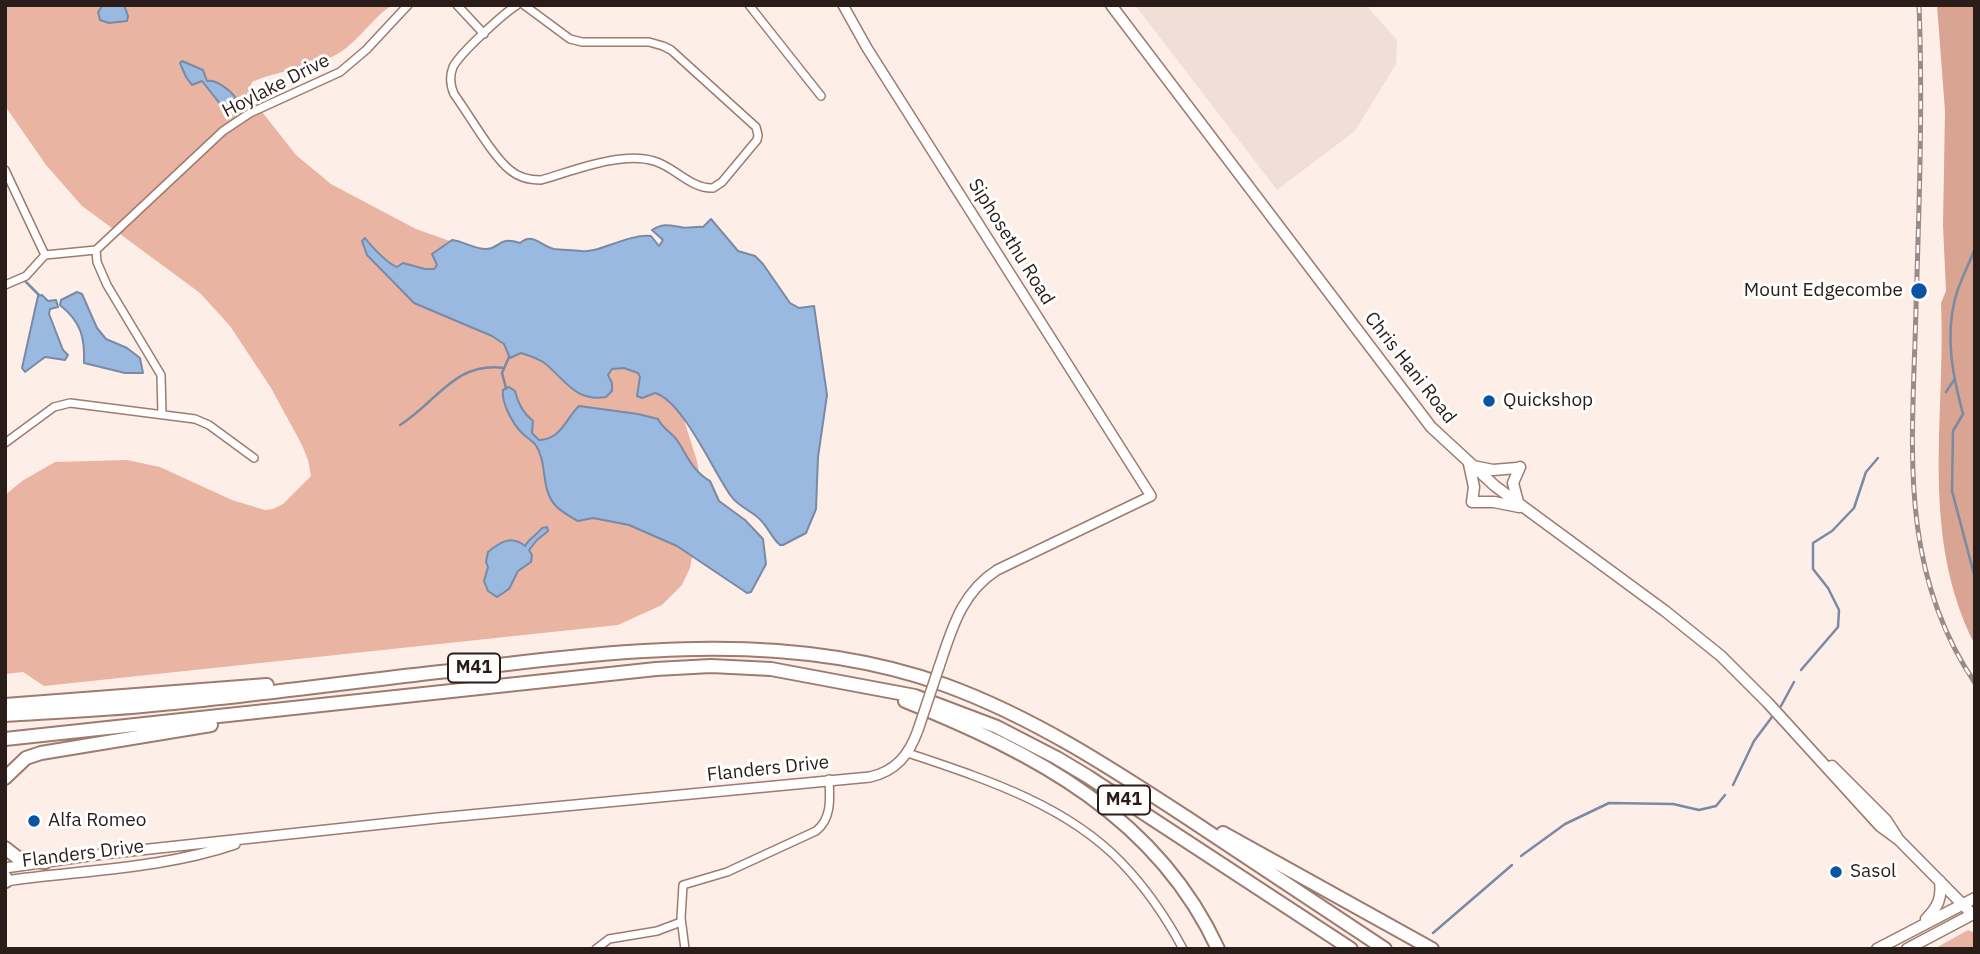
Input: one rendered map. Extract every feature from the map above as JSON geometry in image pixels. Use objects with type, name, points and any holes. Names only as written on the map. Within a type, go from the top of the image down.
[{"type":"highway","name":"M41","points":[[5,715],[148,706],[596,654],[725,648],[810,654],[905,674],[963,692],[1030,722],[1079,749],[1158,799],[1385,949]]},
{"type":"highway","name":"M41","points":[[5,739],[656,669],[711,666],[771,669],[915,696],[997,727],[1057,758],[1351,949]]},
{"type":"highway","points":[[5,705],[171,691],[390,678]]},
{"type":"highway","points":[[878,690],[958,723],[1030,758],[1112,813],[1142,839],[1181,885],[1218,949]]},
{"type":"highway","points":[[5,778],[26,758],[53,750],[343,703]]},
{"type":"highway","points":[[1158,799],[1432,949]]},
{"type":"highway","points":[[5,848],[18,858],[45,862]]},
{"type":"main road","name":"Chris Hani Road","points":[[1111,5],[1418,411],[1469,464],[1523,508],[1704,641],[1739,673],[1880,826],[1899,841],[1974,915]]},
{"type":"main road","points":[[1469,464],[1493,470],[1519,467],[1513,488],[1516,499],[1523,508],[1503,503],[1472,502],[1474,487],[1469,464]]},
{"type":"main road","points":[[1918,927],[1938,906],[1940,881]]},
{"type":"main road","points":[[1877,949],[1975,898]]},
{"type":"main road","points":[[1908,949],[1974,915]]},
{"type":"street","name":"Hoylake Drive","points":[[96,250],[223,131],[250,113],[340,72],[366,50],[408,5]]},
{"type":"street","points":[[457,5],[484,34]]},
{"type":"street","points":[[517,5],[455,64],[450,83],[454,94],[510,170],[525,178],[541,180],[619,159],[640,158],[659,163],[699,186],[713,188],[722,183],[757,140],[756,127],[671,50],[649,42],[570,39],[529,7]]},
{"type":"street","points":[[749,5],[821,96]]},
{"type":"street","name":"Siphosethu Road","points":[[844,5],[867,48],[1151,496]]},
{"type":"street","points":[[5,170],[46,255]]},
{"type":"street","points":[[5,285],[22,278],[46,255],[96,250],[97,262],[107,285],[161,374],[162,414]]},
{"type":"street","points":[[5,443],[47,412],[62,404],[71,403],[201,421],[254,458]]},
{"type":"street","name":"Flanders Drive","points":[[6,877],[45,862],[438,818],[883,774],[894,768],[908,753],[958,613],[969,594],[984,578],[1151,496]]},
{"type":"street","points":[[908,753],[1017,793],[1082,830],[1120,860],[1166,917],[1184,949]]},
{"type":"street","points":[[685,949],[681,922],[683,885],[727,872],[822,826],[828,814],[830,799],[828,779]]},
{"type":"street","name":"Flanders Drive","points":[[6,877],[153,863],[215,850],[247,839]]},
{"type":"street","points":[[596,949],[610,939],[657,931],[681,922]]},
{"type":"shaded area","points":[[5,5],[392,5],[339,53],[318,63],[252,82],[248,94],[296,155],[331,184],[416,229],[526,268],[672,382],[697,461],[701,484],[698,525],[690,568],[682,585],[662,605],[618,625],[44,686],[23,672],[5,674],[5,495],[22,481],[55,462],[127,460],[160,467],[232,500],[265,510],[283,504],[311,476],[302,445],[271,388],[230,326],[200,293],[82,206],[46,165],[5,106]]},
{"type":"shaded area","points":[[1135,5],[1366,5],[1397,40],[1396,64],[1355,131],[1277,190]]},
{"type":"shaded area","points":[[1937,5],[1975,5],[1975,645],[1958,603],[1947,561],[1941,519],[1939,433],[1941,303],[1946,291],[1943,225],[1945,111]]},
{"type":"shaded area","points":[[1968,930],[1975,933],[1975,949],[1934,949]]},
{"type":"water","points":[[103,5],[124,5],[127,21],[109,23],[100,20],[98,12]]},
{"type":"water","points":[[182,61],[203,70],[207,81],[219,83],[227,89],[236,98],[234,103],[221,105],[202,81],[192,85],[180,63]]},
{"type":"water","points":[[711,219],[738,251],[755,256],[763,264],[790,303],[799,308],[814,306],[827,395],[818,457],[816,509],[806,533],[783,545],[777,542],[761,520],[731,496],[697,438],[676,409],[655,393],[642,398],[637,396],[640,377],[638,373],[624,368],[612,369],[608,375],[612,391],[606,397],[585,396],[570,387],[543,362],[521,353],[510,358],[504,344],[492,336],[414,303],[367,255],[362,241],[365,238],[375,250],[397,267],[403,263],[434,269],[437,265],[432,254],[452,240],[487,249],[508,241],[520,243],[533,239],[554,249],[588,251],[632,238],[651,236],[659,246],[663,240],[652,230],[659,226],[703,227]]},
{"type":"water","points":[[77,292],[82,294],[97,328],[106,339],[127,348],[140,358],[143,373],[125,373],[84,363],[84,345],[80,331],[73,318],[60,305],[61,300]]},
{"type":"water","points":[[42,295],[48,301],[56,300],[58,307],[50,309],[49,314],[63,350],[68,355],[65,360],[45,357],[25,372],[22,368],[38,296]]},
{"type":"water","points":[[509,387],[515,391],[521,408],[533,421],[532,433],[539,440],[547,439],[558,432],[579,406],[658,419],[677,440],[695,468],[710,481],[719,501],[745,520],[763,539],[766,564],[751,592],[747,593],[677,546],[629,525],[593,518],[578,521],[560,510],[547,491],[539,451],[519,429],[506,407],[503,390]]},
{"type":"water","points":[[547,527],[548,531],[529,550],[532,555],[531,562],[518,571],[509,589],[497,597],[488,591],[484,581],[488,552],[510,540],[525,546],[542,528]]},
{"type":"waterway","points":[[1975,248],[1955,299],[1950,343],[1953,372],[1963,414],[1953,431],[1952,491],[1975,578]]},
{"type":"waterway","points":[[24,280],[39,295]]},
{"type":"waterway","points":[[506,388],[502,373],[509,357]]},
{"type":"waterway","points":[[400,425],[459,377],[472,371],[504,368]]},
{"type":"waterway","points":[[1946,392],[1954,380]]},
{"type":"waterway","points":[[1801,670],[1838,627],[1839,610],[1828,588],[1813,569],[1813,543],[1832,531],[1854,508],[1866,472],[1878,458]]},
{"type":"waterway","points":[[1781,706],[1794,682]]},
{"type":"waterway","points":[[1733,785],[1754,741],[1772,717]]},
{"type":"waterway","points":[[1521,856],[1565,824],[1609,803],[1673,804],[1699,810],[1716,806],[1725,795]]},
{"type":"waterway","points":[[1433,933],[1512,865]]},
{"type":"railway","points":[[1919,5],[1920,156],[1913,406],[1915,502],[1921,548],[1932,594],[1950,639],[1975,683]]},
{"type":"place","name":"Mount Edgecombe","points":[[1919,291]]},
{"type":"place","name":"Quickshop","points":[[1489,401]]},
{"type":"place","name":"Alfa Romeo","points":[[34,821]]},
{"type":"place","name":"Sasol","points":[[1836,872]]}]
